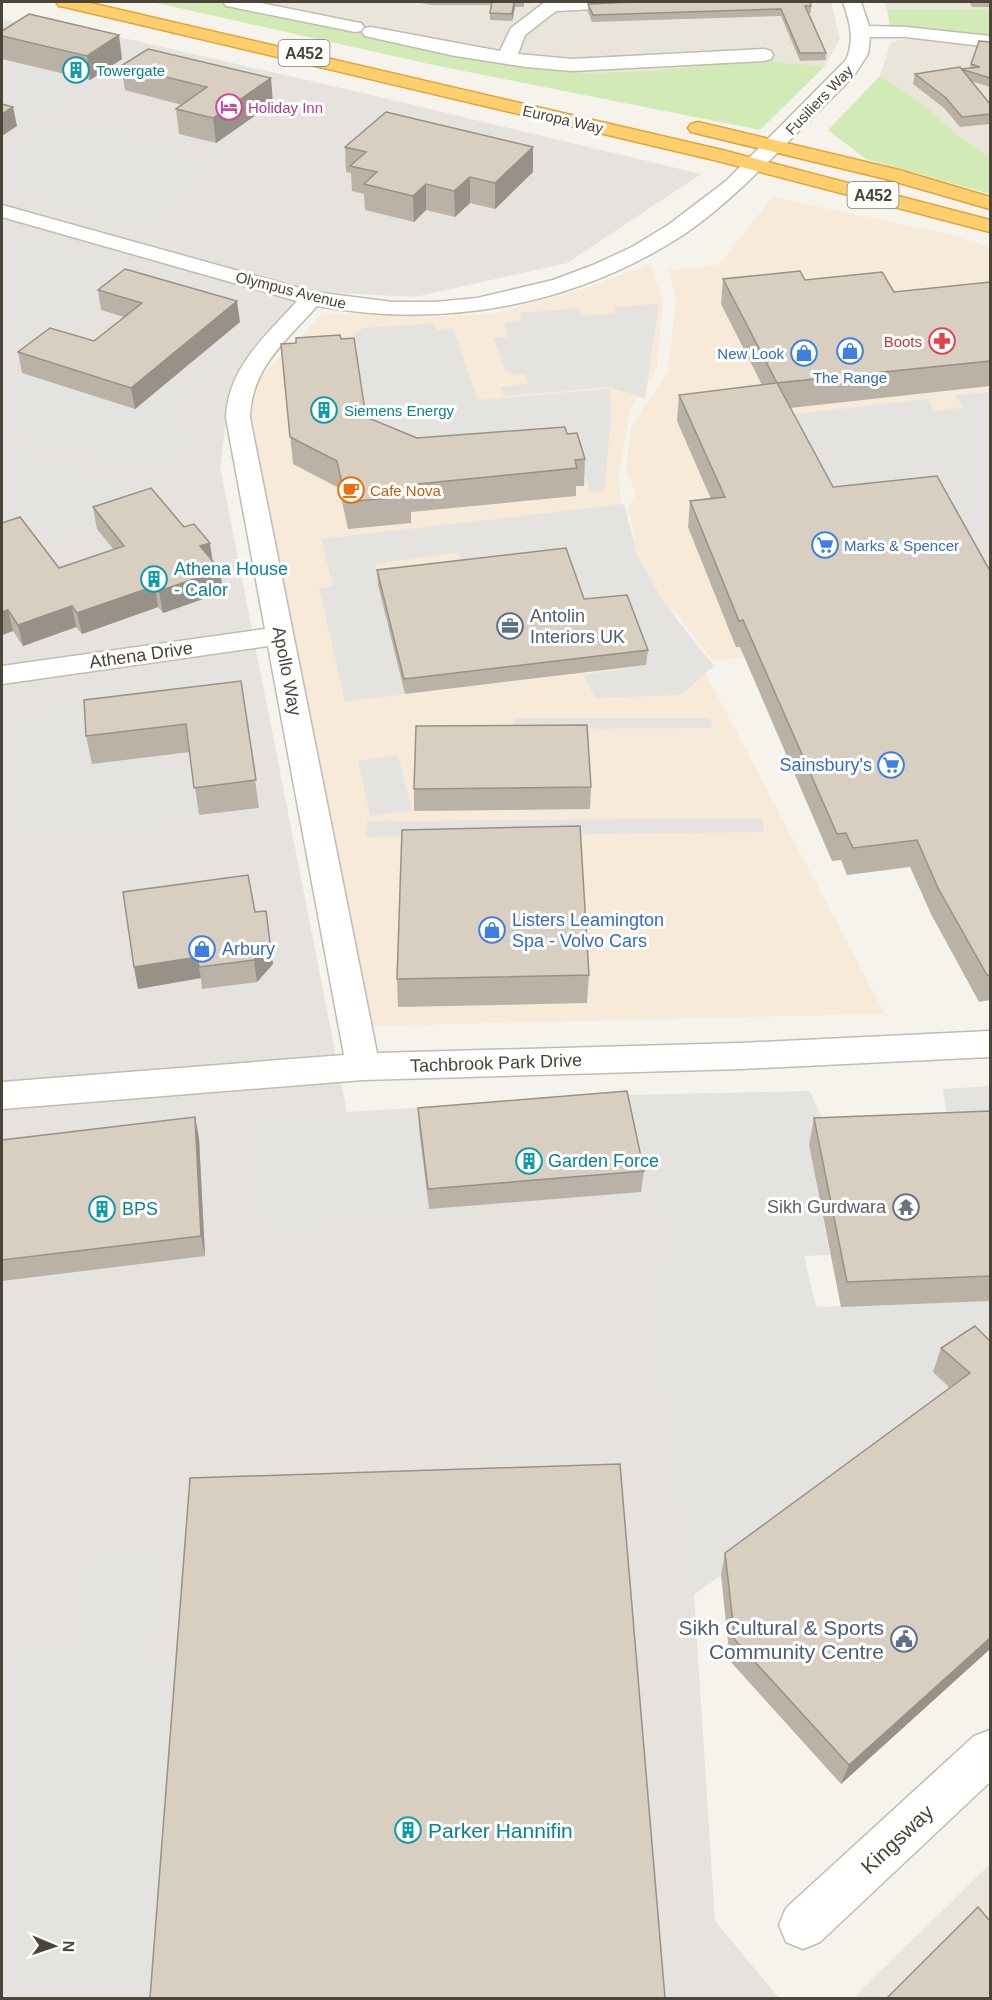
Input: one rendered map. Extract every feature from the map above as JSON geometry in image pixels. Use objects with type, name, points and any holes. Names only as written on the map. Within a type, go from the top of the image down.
[{"type":"highway","name":"Europa Way","points":[[65,2],[764,156],[892,174],[990,203]]},
{"type":"highway","name":"Europa Way","points":[[134,18],[270,46],[541,94]]},
{"type":"highway","points":[[434,76],[726,145],[752,158],[776,155],[789,162],[904,190],[990,216]]},
{"type":"highway","name":"Europa Way","points":[[681,124],[764,156],[990,226]]},
{"type":"street","points":[[232,2],[269,5],[455,50],[526,61],[572,65],[764,55]]},
{"type":"street","points":[[507,57],[518,32],[549,4],[634,2]]},
{"type":"street","name":"Fusiliers Way","points":[[764,156],[855,62],[861,52],[861,31],[852,2]]},
{"type":"street","points":[[861,31],[906,32],[990,42]]},
{"type":"street","name":"Olympus Avenue","points":[[2,210],[312,298],[372,307],[414,309],[483,304],[529,294],[602,268],[656,242],[712,204],[764,156]]},
{"type":"street","name":"Apollo Way","points":[[312,298],[252,366],[240,390],[238,404],[242,443],[363,1067]]},
{"type":"street","name":"Athena Drive","points":[[2,675],[280,636]]},
{"type":"street","name":"Tachbrook Park Drive","points":[[2,1096],[363,1067],[741,1056],[990,1044]]},
{"type":"street","name":"Kingsway","points":[[803,1925],[990,1752]]},
{"type":"shaded area","points":[[247,2],[831,2],[840,39],[825,66],[754,60],[647,71],[580,73]]},
{"type":"shaded area","points":[[884,2],[990,2],[990,9],[887,9]]},
{"type":"shaded area","points":[[2,20],[106,34],[701,174],[567,263],[415,297],[322,292],[280,329],[231,386],[220,467],[347,1112],[624,1095],[680,1264],[649,1267],[694,1595],[715,1921],[779,1998],[2,1998]]},
{"type":"shaded area","points":[[914,37],[990,47],[990,157],[962,139],[921,102],[880,76],[891,42]]},
{"type":"shaded area","points":[[2,59],[98,82],[20,130],[2,123]]},
{"type":"shaded area","points":[[53,119],[196,156],[218,141],[237,146],[184,184],[194,188],[140,227],[2,189],[2,153]]},
{"type":"shaded area","points":[[772,197],[944,233],[990,247],[990,627],[713,661],[669,604],[885,1014],[368,1026],[247,422],[260,377],[323,313],[432,317],[492,314],[586,288],[650,264],[663,301],[657,368],[630,409],[619,477],[622,516],[636,541],[628,508],[636,493],[626,471],[631,427],[656,392],[668,370],[676,300],[669,270],[719,265]]},
{"type":"shaded area","points":[[2,231],[219,294],[206,303],[115,278],[78,306],[100,313],[54,347],[13,334],[2,343]]},
{"type":"shaded area","points":[[659,304],[645,398],[608,387],[504,396],[501,387],[528,384],[525,374],[517,375],[505,371],[494,338],[508,337],[504,323],[522,321],[520,313],[580,308],[581,316],[615,313],[615,307]]},
{"type":"shaded area","points":[[434,323],[436,330],[453,328],[478,400],[610,389],[611,419],[604,491],[591,492],[574,449],[371,437],[353,335],[363,328]]},
{"type":"shaded area","points":[[225,336],[244,342],[166,407],[169,416],[181,419],[193,438],[150,473],[2,429],[2,367],[135,410]]},
{"type":"shaded area","points":[[990,392],[990,598],[937,503],[953,501],[941,483],[831,496],[787,415],[928,399],[935,411],[963,408],[955,395]]},
{"type":"shaded area","points":[[2,444],[131,487],[170,507],[124,510],[59,540],[2,521]]},
{"type":"shaded area","points":[[624,504],[637,555],[666,606],[714,666],[681,695],[595,698],[584,675],[646,665],[467,574],[458,552],[375,564],[405,694],[345,702],[319,588],[333,586],[321,539]]},
{"type":"shaded area","points":[[240,671],[244,709],[191,752],[197,819],[68,837],[66,828],[18,832],[19,717],[85,709],[84,690]]},
{"type":"shaded area","points":[[514,718],[710,718],[712,728],[513,729]]},
{"type":"shaded area","points":[[398,755],[412,810],[370,816],[358,761]]},
{"type":"shaded area","points":[[762,818],[764,832],[366,837],[367,821]]},
{"type":"shaded area","points":[[990,1086],[990,1160],[939,1120],[946,1111],[943,1089]]},
{"type":"shaded area","points":[[810,1091],[823,1120],[809,1145],[830,1255],[804,1256],[816,1307],[990,1301],[990,1343],[961,1397],[694,1595],[649,1267],[680,1264],[624,1095]]},
{"type":"shaded area","points":[[177,1108],[178,1141],[92,1151],[91,1118]]},
{"type":"shaded area","points":[[417,1116],[429,1209],[267,1230],[256,1128]]},
{"type":"shaded area","points":[[160,1553],[149,1664],[182,1662],[157,1998],[2,1998],[2,1739],[12,1651],[75,1649],[87,1558]]},
{"type":"shaded area","points":[[990,1864],[990,1998],[853,1998]]},
{"type":"green space","points":[[152,2],[247,2],[580,73],[647,71],[754,60],[825,66],[760,130],[429,64]]},
{"type":"green space","points":[[887,9],[990,9],[990,38],[890,27]]},
{"type":"green space","points":[[880,76],[921,102],[962,139],[990,157],[990,194],[866,159],[828,130]]},
{"type":"building","points":[[492,2],[514,2],[512,14],[490,13]]},
{"type":"building","points":[[810,2],[811,6],[805,6],[826,53],[800,53],[781,9],[593,15],[588,4]]},
{"type":"building","points":[[29,14],[119,35],[87,56],[2,36],[2,31]]},
{"type":"building","points":[[979,41],[990,42],[990,78],[961,69],[980,67],[971,64]]},
{"type":"building","points":[[148,49],[271,78],[213,118],[176,109],[207,87],[121,66]]},
{"type":"building","points":[[960,67],[990,104],[990,114],[962,117],[946,98],[915,74]]},
{"type":"building","points":[[2,104],[13,107],[2,114]]},
{"type":"building","points":[[386,112],[533,147],[495,183],[470,177],[454,191],[426,184],[413,196],[364,184],[377,172],[350,166],[366,152],[345,147]]},
{"type":"building","points":[[125,269],[237,301],[131,388],[18,352],[50,328],[94,341],[142,303],[98,290]]},
{"type":"building","points":[[800,271],[805,280],[882,272],[894,292],[990,282],[990,361],[777,383],[723,279]]},
{"type":"building","points":[[340,335],[341,339],[354,338],[366,417],[417,438],[565,427],[567,434],[577,433],[585,459],[575,460],[577,468],[408,485],[410,496],[346,502],[337,461],[290,437],[281,344],[296,343],[296,338]]},
{"type":"building","points":[[777,383],[833,487],[937,476],[990,571],[990,975],[987,975],[938,888],[917,840],[853,848],[846,833],[837,834],[743,620],[739,621],[690,501],[725,497],[679,395]]},
{"type":"building","name":"Athena House - Calor","points":[[151,488],[184,527],[194,524],[210,543],[200,546],[220,570],[159,591],[155,586],[77,613],[72,606],[18,625],[8,610],[2,612],[2,523],[20,517],[59,568],[124,546],[93,507]]},
{"type":"building","name":"Antolin Interiors UK","points":[[566,548],[584,599],[627,595],[648,650],[404,679],[377,570]]},
{"type":"building","points":[[241,681],[256,780],[194,788],[186,724],[86,736],[84,700]]},
{"type":"building","points":[[587,725],[591,787],[414,789],[416,726]]},
{"type":"building","name":"Listers Leamington Spa - Volvo Cars","points":[[580,826],[589,975],[397,979],[402,830]]},
{"type":"building","name":"Arbury","points":[[248,875],[255,912],[266,911],[270,942],[254,960],[199,967],[197,957],[134,967],[123,892]]},
{"type":"building","name":"Garden Force","points":[[627,1091],[644,1171],[428,1189],[418,1108]]},
{"type":"building","name":"Sikh Gurdwara","points":[[990,1111],[990,1276],[847,1282],[814,1118]]},
{"type":"building","name":"BPS","points":[[195,1117],[201,1236],[2,1260],[2,1140]]},
{"type":"building","points":[[975,1326],[990,1341],[990,1638],[849,1765],[735,1640],[725,1553],[970,1373],[941,1348]]},
{"type":"building","name":"Parker Hannifin","points":[[620,1464],[665,1998],[150,1998],[190,1478]]},
{"type":"building","points":[[978,1907],[990,1921],[990,1998],[887,1998]]},
{"type":"place","name":"Towergate","points":[[76,70]]},
{"type":"place","name":"Holiday Inn","points":[[229,107]]},
{"type":"place","name":"Boots","points":[[942,341]]},
{"type":"place","name":"The Range","points":[[850,351]]},
{"type":"place","name":"New Look","points":[[804,353]]},
{"type":"place","name":"Siemens Energy","points":[[324,410]]},
{"type":"place","name":"Cafe Nova","points":[[351,490]]},
{"type":"place","name":"Marks & Spencer","points":[[825,545]]},
{"type":"place","name":"Athena House - Calor","points":[[154,579]]},
{"type":"place","name":"Antolin Interiors UK","points":[[510,626]]},
{"type":"place","name":"Sainsbury's","points":[[891,765]]},
{"type":"place","name":"Listers Leamington Spa - Volvo Cars","points":[[492,930]]},
{"type":"place","name":"Arbury","points":[[202,949]]},
{"type":"place","name":"Garden Force","points":[[529,1161]]},
{"type":"place","name":"Sikh Gurdwara","points":[[906,1207]]},
{"type":"place","name":"BPS","points":[[102,1209]]},
{"type":"place","name":"Sikh Cultural & Sports Community Centre","points":[[904,1639]]},
{"type":"place","name":"Parker Hannifin","points":[[408,1830]]}]
